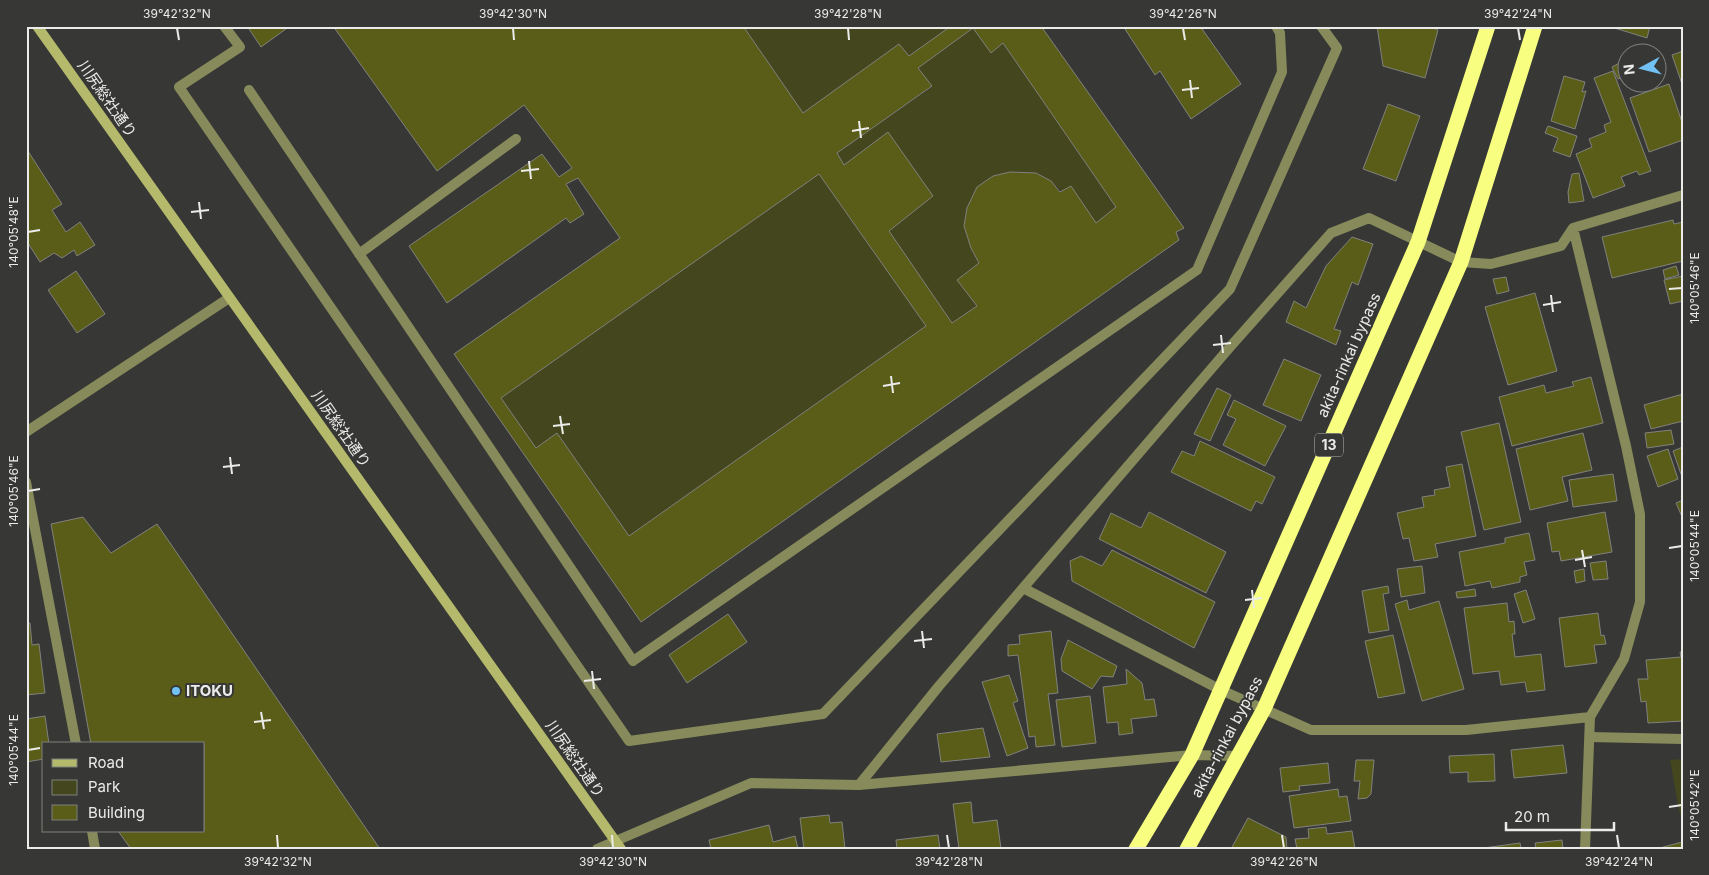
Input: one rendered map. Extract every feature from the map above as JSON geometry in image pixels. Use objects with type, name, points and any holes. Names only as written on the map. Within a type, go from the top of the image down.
[{"type":"highway","name":"akita-rinkai bypass","points":[[1136,849],[1192,754],[1418,242],[1488,26]]},
{"type":"highway","name":"akita-rinkai bypass","points":[[1187,849],[1264,709],[1460,262],[1535,26]]},
{"type":"street","name":"川尻総社通り","points":[[37,26],[618,845]]},
{"type":"street","points":[[224,26],[240,47],[179,87],[629,741],[823,714],[1230,288],[1337,48],[1322,26]]},
{"type":"street","points":[[249,90],[633,662],[1197,270],[1282,72],[1280,33],[1276,26]]},
{"type":"street","points":[[359,254],[516,139]]},
{"type":"street","points":[[859,785],[939,686],[1230,347],[1331,233],[1369,218],[1460,262],[1491,264],[1561,246],[1573,228],[1683,195]]},
{"type":"street","points":[[1573,228],[1626,446],[1640,514],[1640,602],[1624,659],[1590,717],[1585,849]]},
{"type":"street","points":[[26,432],[229,298]]},
{"type":"street","points":[[26,482],[76,742]]},
{"type":"street","points":[[1023,588],[1221,690],[1311,730],[1466,730],[1590,717]]},
{"type":"street","points":[[1590,737],[1683,739]]},
{"type":"street","points":[[598,849],[618,845],[751,783],[859,785],[1192,754],[1238,756]]},
{"type":"street","points":[[92,832],[96,849]]},
{"type":"green space","points":[[743,26],[951,26],[909,56],[899,45],[803,113]]},
{"type":"green space","points":[[973,28],[991,53],[1003,43],[1116,207],[1096,223],[1051,181],[1036,173],[1010,172],[993,176],[977,187],[967,208],[964,226],[971,248],[979,263],[957,280],[977,306],[952,323],[889,231],[933,196],[844,165],[837,153],[932,87],[918,68]]},
{"type":"green space","points":[[819,174],[926,326],[629,536],[557,433],[536,448],[501,398]]},
{"type":"green space","points":[[1683,759],[1683,823],[1670,760]]},
{"type":"building","points":[[247,26],[290,26],[261,47]]},
{"type":"building","points":[[333,26],[743,26],[803,113],[899,44],[909,56],[951,26],[1041,26],[1184,228],[1176,232],[1179,240],[641,622],[454,354],[620,238],[578,178],[566,184],[584,214],[570,223],[566,218],[447,303],[409,246],[542,154],[559,177],[572,168],[524,105],[437,171]],"holes":[[[973,28],[991,53],[1003,43],[1116,207],[1096,223],[1071,186],[1060,192],[1051,181],[1036,173],[1010,172],[993,176],[977,187],[967,208],[964,226],[971,248],[979,263],[957,280],[977,306],[952,323],[889,231],[933,196],[888,132],[844,165],[837,153],[932,86],[918,68]],[[819,174],[926,326],[629,536],[557,433],[536,448],[501,398]]]},
{"type":"building","points":[[1123,26],[1200,26],[1241,84],[1191,119],[1160,71],[1155,75]]},
{"type":"building","points":[[1377,26],[1429,26],[1438,30],[1425,78],[1383,66]]},
{"type":"building","points":[[1608,26],[1650,26],[1647,38]]},
{"type":"building","points":[[1683,51],[1683,87],[1672,55]]},
{"type":"building","points":[[1616,65],[1616,75],[1612,67]]},
{"type":"building","points":[[1613,71],[1616,79],[1616,92],[1621,92],[1651,171],[1639,175],[1637,171],[1621,177],[1625,186],[1593,198],[1576,154],[1592,147],[1589,139],[1606,132],[1604,125],[1611,122],[1594,78]]},
{"type":"building","points":[[1564,76],[1585,82],[1582,92],[1586,91],[1575,129],[1551,121]]},
{"type":"building","points":[[1669,84],[1683,125],[1683,140],[1649,152],[1630,98],[1647,92],[1666,92],[1666,85]]},
{"type":"building","points":[[1388,104],[1420,116],[1396,181],[1363,169]]},
{"type":"building","points":[[1548,126],[1577,136],[1570,157],[1553,151],[1558,138],[1545,133]]},
{"type":"building","points":[[26,148],[62,204],[52,210],[66,232],[80,222],[95,245],[77,256],[74,250],[62,258],[54,253],[40,262],[26,240]]},
{"type":"building","points":[[1579,173],[1584,201],[1569,203],[1568,192],[1572,174]]},
{"type":"building","points":[[1673,220],[1674,224],[1683,222],[1683,261],[1612,278],[1602,237]]},
{"type":"building","points":[[1352,237],[1373,244],[1358,285],[1352,282],[1334,329],[1341,331],[1336,345],[1286,322],[1294,301],[1306,308],[1326,266]]},
{"type":"building","points":[[1676,266],[1679,275],[1665,279],[1663,270]]},
{"type":"building","points":[[76,271],[105,314],[77,333],[48,290]]},
{"type":"building","points":[[1683,276],[1683,301],[1670,304],[1664,280]]},
{"type":"building","points":[[1506,277],[1509,291],[1497,294],[1493,279]]},
{"type":"building","points":[[1535,293],[1557,371],[1508,385],[1485,307]]},
{"type":"building","points":[[1284,359],[1321,375],[1301,421],[1263,405]]},
{"type":"building","points":[[1591,377],[1603,423],[1512,446],[1499,397],[1544,385],[1546,393],[1574,386],[1572,382]]},
{"type":"building","points":[[1217,388],[1231,395],[1210,441],[1194,434]]},
{"type":"building","points":[[1683,394],[1683,421],[1651,429],[1644,405]]},
{"type":"building","points":[[1234,400],[1286,426],[1265,466],[1223,445],[1236,419],[1227,415]]},
{"type":"building","points":[[1499,423],[1521,522],[1484,530],[1461,432]]},
{"type":"building","points":[[1671,430],[1674,444],[1647,448],[1645,433]]},
{"type":"building","points":[[1583,433],[1592,470],[1562,477],[1568,501],[1530,510],[1516,449]]},
{"type":"building","points":[[1200,441],[1275,477],[1262,504],[1256,501],[1251,511],[1171,472],[1182,451],[1194,456]]},
{"type":"building","points":[[1683,447],[1683,477],[1682,477],[1673,451]]},
{"type":"building","points":[[1668,449],[1678,479],[1658,487],[1647,456]]},
{"type":"building","points":[[1462,464],[1476,536],[1435,544],[1438,557],[1414,561],[1409,538],[1403,539],[1397,513],[1424,507],[1422,497],[1435,495],[1434,490],[1450,487],[1446,467]]},
{"type":"building","points":[[1613,474],[1617,501],[1573,507],[1569,480]]},
{"type":"building","points":[[1683,500],[1683,519],[1676,503]]},
{"type":"building","points":[[1149,512],[1226,552],[1206,593],[1099,539],[1111,513],[1141,528]]},
{"type":"building","points":[[1605,512],[1612,552],[1561,561],[1559,551],[1552,552],[1547,523]]},
{"type":"building","name":"ITOKU","points":[[83,517],[111,553],[157,524],[380,849],[131,849],[119,832],[205,832],[205,742],[91,742],[51,524]]},
{"type":"building","points":[[1529,533],[1535,560],[1524,562],[1527,575],[1520,577],[1520,582],[1492,588],[1490,581],[1465,586],[1459,552],[1505,543],[1505,538]]},
{"type":"building","points":[[1112,550],[1215,602],[1194,648],[1072,581],[1070,561],[1081,556],[1102,566]]},
{"type":"building","points":[[1606,561],[1608,579],[1593,580],[1590,563]]},
{"type":"building","points":[[1422,566],[1425,593],[1401,597],[1397,569]]},
{"type":"building","points":[[1584,569],[1585,581],[1576,583],[1574,571]]},
{"type":"building","points":[[1388,586],[1389,593],[1383,594],[1389,630],[1369,633],[1362,591]]},
{"type":"building","points":[[1475,589],[1476,596],[1457,598],[1456,592]]},
{"type":"building","points":[[1526,590],[1535,619],[1523,623],[1514,594]]},
{"type":"building","points":[[1407,600],[1409,610],[1439,601],[1464,689],[1422,701],[1395,604]]},
{"type":"building","points":[[1507,603],[1509,622],[1514,621],[1515,634],[1512,634],[1515,657],[1541,654],[1545,690],[1527,692],[1525,682],[1501,685],[1499,671],[1473,674],[1464,608]]},
{"type":"building","points":[[1598,613],[1601,636],[1604,635],[1606,644],[1594,645],[1597,663],[1565,667],[1559,618]]},
{"type":"building","points":[[728,614],[747,642],[687,683],[669,655]]},
{"type":"building","points":[[30,623],[32,645],[39,644],[45,693],[26,695],[26,624]]},
{"type":"building","points":[[1051,631],[1058,693],[1048,694],[1055,745],[1036,747],[1035,736],[1029,737],[1018,655],[1008,656],[1008,645],[1020,644],[1019,635]]},
{"type":"building","points":[[1393,635],[1405,693],[1378,698],[1365,641]]},
{"type":"building","points":[[1068,640],[1117,666],[1113,677],[1101,676],[1092,689],[1062,671],[1061,659]]},
{"type":"building","points":[[1683,651],[1683,721],[1648,723],[1646,701],[1641,702],[1638,679],[1648,679],[1646,660],[1681,657],[1680,652]]},
{"type":"building","points":[[1126,669],[1142,683],[1145,700],[1154,699],[1157,716],[1131,719],[1133,733],[1119,735],[1118,722],[1107,723],[1103,687],[1127,684]]},
{"type":"building","points":[[1009,675],[1018,701],[1013,703],[1028,748],[1007,756],[982,682]]},
{"type":"building","points":[[1090,696],[1096,743],[1062,747],[1056,700]]},
{"type":"building","points":[[45,716],[49,742],[42,742],[42,759],[26,762],[26,719]]},
{"type":"building","points":[[983,728],[990,757],[941,762],[937,734]]},
{"type":"building","points":[[1563,745],[1567,773],[1514,778],[1511,750]]},
{"type":"building","points":[[1494,754],[1495,781],[1468,782],[1468,772],[1450,773],[1449,756]]},
{"type":"building","points":[[1356,760],[1374,760],[1371,794],[1367,798],[1358,799],[1360,781],[1354,781]]},
{"type":"building","points":[[1328,763],[1330,783],[1299,786],[1300,790],[1283,792],[1280,768]]},
{"type":"building","points":[[1338,789],[1339,797],[1347,796],[1351,821],[1294,828],[1289,796]]},
{"type":"building","points":[[971,802],[973,823],[997,820],[1001,849],[959,849],[953,804]]},
{"type":"building","points":[[829,815],[830,823],[842,822],[845,849],[804,849],[800,818]]},
{"type":"building","points":[[1248,818],[1286,837],[1287,849],[1231,849]]},
{"type":"building","points":[[769,825],[773,842],[795,836],[798,849],[711,849],[709,840]]},
{"type":"building","points":[[1326,827],[1327,834],[1352,831],[1355,849],[1297,849],[1295,839],[1309,838],[1308,829]]},
{"type":"building","points":[[938,835],[940,849],[897,849],[896,840]]},
{"type":"building","points":[[1562,840],[1563,849],[1536,849],[1535,843]]},
{"type":"building","points":[[1682,842],[1683,849],[1656,849]]},
{"type":"building","points":[[1520,843],[1521,849],[1476,849]]},
{"type":"place","name":"ITOKU","points":[[176,691]]}]
